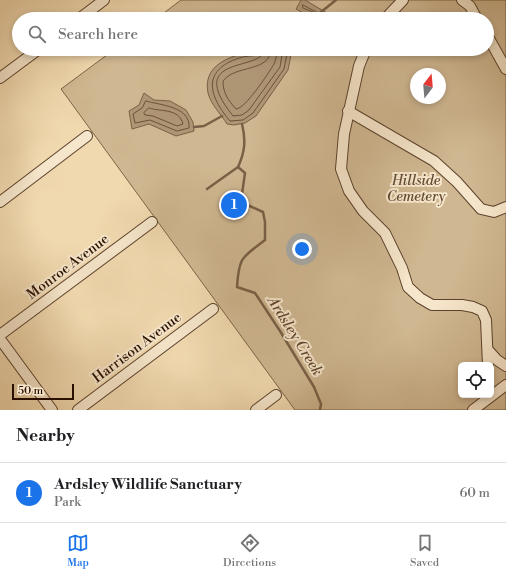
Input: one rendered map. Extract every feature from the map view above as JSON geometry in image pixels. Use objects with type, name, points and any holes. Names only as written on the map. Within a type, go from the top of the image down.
[{"type":"street","points":[[88,12],[104,0]]},
{"type":"street","points":[[392,12],[403,0]]},
{"type":"street","points":[[462,0],[470,6],[473,12]]},
{"type":"street","points":[[494,48],[506,69]]},
{"type":"street","points":[[0,78],[30,56]]},
{"type":"street","points":[[363,56],[359,66],[348,111],[341,169],[349,191],[363,211],[385,233],[399,262],[408,287],[420,298],[432,305],[462,305],[473,307],[482,312],[486,320],[488,362]]},
{"type":"street","points":[[348,111],[434,160],[457,182],[481,209],[494,212],[506,207]]},
{"type":"street","points":[[0,202],[88,136]]},
{"type":"street","name":"Monroe Avenue","points":[[0,335],[152,222]]},
{"type":"street","name":"Harrison Avenue","points":[[78,410],[213,309]]},
{"type":"street","points":[[0,339],[52,410]]},
{"type":"street","points":[[488,350],[497,360],[506,366]]},
{"type":"street","points":[[494,392],[506,384]]},
{"type":"street","points":[[256,410],[276,395]]},
{"type":"street","points":[[473,410],[485,398]]},
{"type":"green space","name":"Hillside Cemetery","points":[[181,0],[506,0],[506,410],[295,410],[61,89],[106,56],[494,56],[494,12],[165,12]]},
{"type":"water","points":[[301,0],[305,0],[325,12],[301,12],[296,9]]},
{"type":"water","points":[[236,56],[291,56],[288,70],[256,116],[245,123],[234,125],[227,124],[209,97],[208,82],[211,72],[217,65]]},
{"type":"water","points":[[144,93],[154,100],[170,101],[186,110],[193,122],[194,131],[176,136],[149,124],[132,129],[129,111],[139,105]]},
{"type":"waterway","name":"Ardsley Creek","points":[[321,12],[336,0]]},
{"type":"waterway","points":[[194,127],[204,126],[222,116]]},
{"type":"waterway","name":"Ardsley Creek","points":[[242,124],[244,146],[238,167],[245,173],[242,194],[243,203],[263,212],[265,222],[265,240],[243,259],[239,269],[237,287],[255,293],[314,387],[321,404],[320,410]]},
{"type":"waterway","points":[[207,189],[238,167]]},
{"type":"place","name":"Ardsley Wildlife Sanctuary","points":[[234,205]]}]
